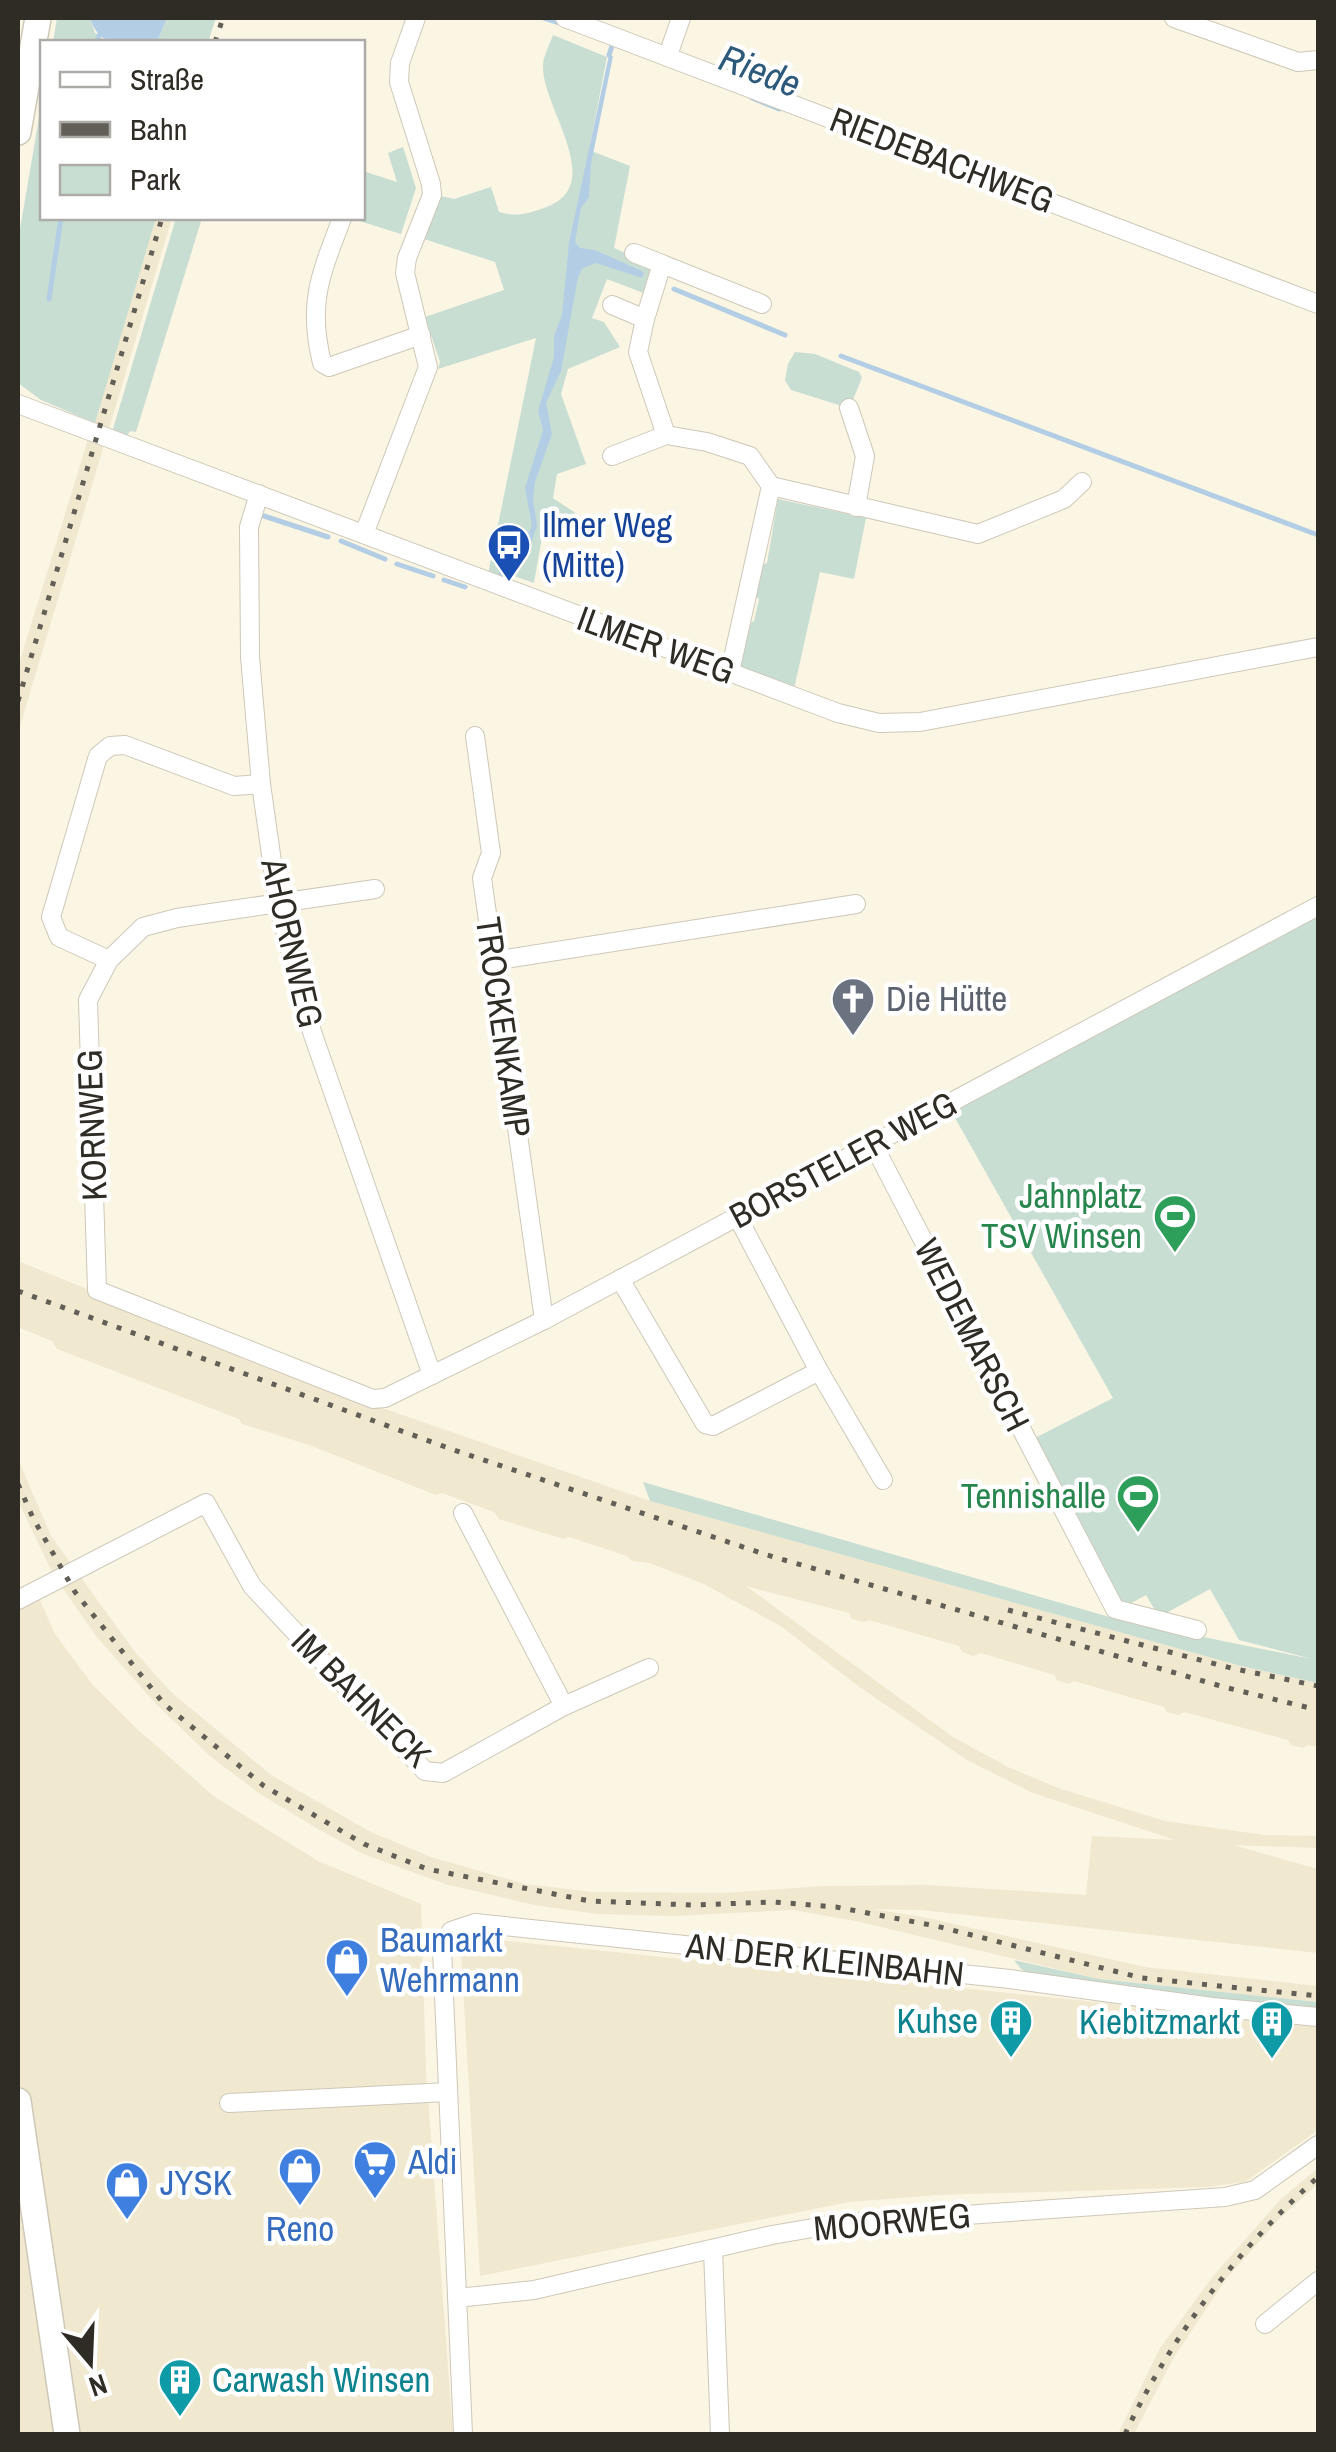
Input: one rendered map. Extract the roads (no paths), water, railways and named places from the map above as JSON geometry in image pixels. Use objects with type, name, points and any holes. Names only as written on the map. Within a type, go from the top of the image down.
[{"type":"main road","points":[[18,132],[38,18]]},
{"type":"main road","points":[[18,2101],[24,2183],[67,2434]]},
{"type":"street","points":[[364,534],[426,376],[428,356],[405,273],[407,258],[432,195],[432,184],[398,71],[416,18]]},
{"type":"street","name":"RIEDEBACHWEG","points":[[565,18],[1318,304]]},
{"type":"street","points":[[668,55],[681,18]]},
{"type":"street","points":[[1174,18],[1298,62],[1318,60]]},
{"type":"street","points":[[341,220],[316,287],[315,335],[322,363],[329,367],[422,336]]},
{"type":"street","points":[[634,253],[762,304]]},
{"type":"street","points":[[662,264],[638,352],[666,435]]},
{"type":"street","points":[[612,305],[645,319]]},
{"type":"street","name":"ILMER WEG","points":[[18,404],[561,611],[838,712],[879,723],[920,722],[1318,647]]},
{"type":"street","points":[[849,408],[865,456],[856,507]]},
{"type":"street","points":[[612,456],[666,435],[707,442],[750,456],[771,486],[978,534],[1064,499],[1082,482]]},
{"type":"street","points":[[730,672],[771,486]]},
{"type":"street","name":"AHORNWEG","points":[[259,494],[249,527],[250,657],[261,784],[278,904],[312,1032],[432,1375]]},
{"type":"street","name":"TROCKENKAMP","points":[[475,736],[491,854],[482,878],[544,1320]]},
{"type":"street","points":[[109,960],[59,937],[51,918],[98,756],[110,746],[124,746],[234,786],[261,784]]},
{"type":"street","name":"KORNWEG","points":[[364,1398],[97,1290],[88,1000],[109,960],[143,927],[178,918],[375,889]]},
{"type":"street","points":[[493,961],[856,904]]},
{"type":"street","name":"BORSTELER WEG","points":[[364,1398],[385,1398],[544,1320],[1318,906]]},
{"type":"street","name":"WEDEMARSCH","points":[[873,1144],[1115,1609],[1198,1630]]},
{"type":"street","points":[[737,1216],[819,1371],[883,1480]]},
{"type":"street","points":[[620,1278],[705,1424],[712,1426],[819,1371]]},
{"type":"street","name":"IM BAHNECK","points":[[18,1600],[206,1503],[252,1586],[425,1771],[443,1773],[564,1706],[650,1668]]},
{"type":"street","points":[[463,1513],[564,1706]]},
{"type":"street","name":"AN DER KLEINBAHN","points":[[448,2092],[442,1948],[451,1931],[475,1923],[990,1977],[1318,2017]]},
{"type":"street","points":[[229,2103],[448,2092],[463,2434]]},
{"type":"street","name":"MOORWEG","points":[[457,2298],[534,2290],[772,2234],[836,2224],[1226,2197],[1255,2190],[1318,2145]]},
{"type":"street","points":[[713,2250],[720,2434]]},
{"type":"street","points":[[1264,2324],[1318,2281]]},
{"type":"water","points":[[90,18],[167,18],[158,40],[107,40]]},
{"type":"water","points":[[609,55],[613,56],[591,164],[589,197],[581,208],[575,242],[580,248],[595,250],[644,272],[642,278],[596,263],[583,268],[578,277],[561,371],[546,403],[552,434],[535,482],[537,526],[532,540],[518,552],[503,579],[498,576],[502,563],[523,543],[532,526],[525,488],[543,430],[538,411],[554,357],[569,243]]},
{"type":"waterway","name":"Riede","points":[[98,40],[105,18]]},
{"type":"waterway","name":"Riede","points":[[544,18],[560,23]]},
{"type":"waterway","points":[[609,55],[613,43]]},
{"type":"waterway","name":"Riede","points":[[752,98],[779,109]]},
{"type":"waterway","name":"Riede","points":[[49,299],[61,220]]},
{"type":"waterway","points":[[674,289],[785,335]]},
{"type":"waterway","points":[[841,356],[1318,535]]},
{"type":"waterway","points":[[264,516],[328,537]]},
{"type":"waterway","points":[[341,541],[385,559]]},
{"type":"waterway","points":[[397,564],[433,576]]},
{"type":"waterway","points":[[444,580],[465,587]]},
{"type":"railway","points":[[216,40],[223,18]]},
{"type":"railway","points":[[18,701],[161,220]]},
{"type":"railway","points":[[18,1291],[451,1449],[767,1555],[1224,1687],[1318,1710]]},
{"type":"railway","points":[[18,1484],[75,1592],[164,1704],[264,1786],[364,1844],[427,1869],[590,1901],[692,1905],[774,1902],[836,1907],[936,1926],[1142,1978],[1318,1996]]},
{"type":"railway","points":[[1008,1610],[1231,1668],[1318,1686]]},
{"type":"railway","points":[[1125,2434],[1163,2362],[1208,2296],[1260,2234],[1318,2177]]},
{"type":"place","name":"Ilmer Weg (Mitte)","points":[[509,583]]},
{"type":"place","name":"Die Hütte","points":[[853,1037]]},
{"type":"place","name":"Jahnplatz TSV Winsen","points":[[1175,1254]]},
{"type":"place","name":"Tennishalle","points":[[1138,1534]]},
{"type":"place","name":"Baumarkt Wehrmann","points":[[347,1998]]},
{"type":"place","name":"Kuhse","points":[[1011,2059]]},
{"type":"place","name":"Kiebitzmarkt","points":[[1272,2060]]},
{"type":"place","name":"Aldi","points":[[375,2200]]},
{"type":"place","name":"Reno","points":[[300,2207]]},
{"type":"place","name":"JYSK","points":[[127,2221]]},
{"type":"place","name":"Carwash Winsen","points":[[180,2418]]}]
